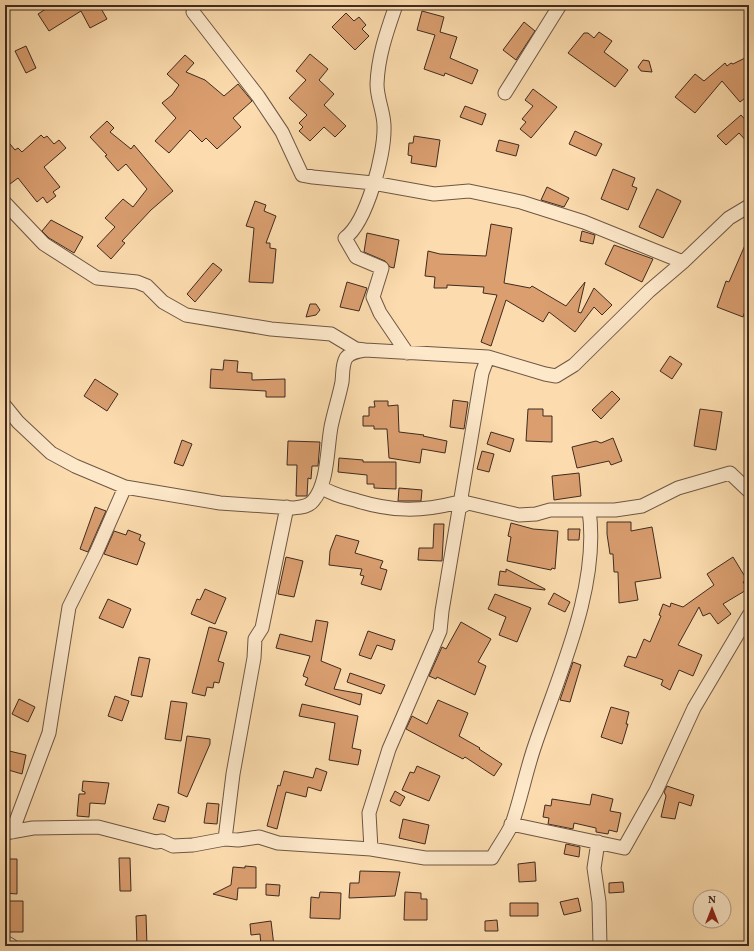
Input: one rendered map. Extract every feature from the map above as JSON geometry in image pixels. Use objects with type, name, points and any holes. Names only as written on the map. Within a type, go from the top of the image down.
[{"type":"street","points":[[396,5],[380,54],[377,86],[385,125],[384,144],[364,213],[351,234],[345,238],[356,257],[382,268],[373,297],[380,313],[407,353]]},
{"type":"street","points":[[505,93],[560,5]]},
{"type":"street","points":[[193,12],[258,96],[282,132],[302,175],[373,182],[434,194],[469,191],[521,202],[584,222],[683,262]]},
{"type":"street","points":[[5,203],[44,244],[97,278],[137,282],[147,286],[163,302],[186,315],[271,329],[331,334],[356,349],[488,357],[556,376],[574,365],[649,291],[683,262],[729,218],[749,206]]},
{"type":"street","points":[[5,406],[18,422],[51,452],[75,466],[125,487],[220,503],[293,508],[308,505],[312,502],[320,487],[328,451],[331,428],[342,382],[344,364],[347,357],[355,352],[365,350]]},
{"type":"street","points":[[371,849],[369,813],[389,749],[440,631],[442,611],[482,373],[488,357]]},
{"type":"street","points":[[459,508],[468,503],[519,515],[536,514],[550,510],[615,510],[642,506],[678,488],[730,473],[749,491]]},
{"type":"street","points":[[9,833],[48,733],[69,608],[96,553],[125,487]]},
{"type":"street","points":[[320,487],[333,495],[377,507],[422,509],[455,503],[459,508]]},
{"type":"street","points":[[225,839],[233,774],[254,658],[255,639],[262,628],[287,507]]},
{"type":"street","points":[[9,833],[32,828],[98,827],[156,842],[162,841],[173,846],[207,843],[225,839],[238,840],[259,837],[278,843],[371,849],[425,858],[492,858],[511,824],[531,756],[582,603],[592,535],[589,510]]},
{"type":"street","points":[[511,824],[624,848],[656,791],[694,708],[749,615]]},
{"type":"street","points":[[598,842],[594,868],[599,902],[600,946]]},
{"type":"street","points":[[5,942],[12,946]]},
{"type":"building","points":[[52,5],[99,5],[107,19],[90,28],[81,11],[49,31],[38,14]]},
{"type":"building","points":[[422,11],[444,17],[440,32],[457,37],[450,58],[478,70],[472,84],[445,73],[444,76],[424,69],[435,35],[417,30]]},
{"type":"building","points":[[346,13],[354,21],[359,17],[366,25],[362,29],[369,36],[355,50],[332,27]]},
{"type":"building","points":[[524,22],[535,31],[516,60],[503,50]]},
{"type":"building","points":[[599,32],[612,41],[604,52],[628,70],[615,87],[568,53],[584,33],[588,33],[594,38]]},
{"type":"building","points":[[26,46],[36,68],[26,73],[15,51]]},
{"type":"building","points":[[310,54],[328,69],[319,80],[334,94],[324,105],[346,126],[335,137],[324,127],[310,141],[299,131],[303,127],[299,123],[307,115],[289,98],[306,80],[296,71]]},
{"type":"building","points":[[185,55],[194,63],[186,72],[205,80],[224,96],[238,84],[252,101],[233,118],[241,127],[217,149],[206,138],[202,142],[190,130],[169,153],[155,141],[176,118],[162,103],[172,95],[179,85],[167,74]]},
{"type":"building","points":[[749,56],[749,95],[740,102],[722,81],[695,113],[675,97],[695,74],[704,81],[725,63],[727,66]]},
{"type":"building","points":[[643,60],[649,61],[652,72],[641,71],[638,67]]},
{"type":"building","points":[[533,89],[557,107],[531,138],[520,129],[526,122],[522,119],[533,106],[525,100]]},
{"type":"building","points":[[465,106],[486,114],[482,125],[460,117]]},
{"type":"building","points":[[741,115],[749,124],[749,144],[739,133],[726,145],[717,136]]},
{"type":"building","points":[[107,121],[114,128],[110,132],[131,149],[134,145],[173,191],[151,210],[122,241],[125,243],[111,259],[97,246],[115,227],[105,218],[123,199],[133,207],[147,189],[126,164],[118,171],[105,156],[107,155],[90,137]]},
{"type":"building","points":[[575,131],[602,144],[596,156],[569,144]]},
{"type":"building","points":[[41,135],[44,138],[47,136],[54,144],[59,140],[66,148],[44,167],[60,187],[53,192],[56,196],[47,203],[43,197],[37,202],[18,178],[10,184],[5,177],[5,138],[15,150],[18,148],[22,152]]},
{"type":"building","points":[[414,136],[440,140],[436,167],[411,163],[412,156],[408,155],[409,143],[413,143]]},
{"type":"building","points":[[499,140],[519,145],[516,156],[496,151]]},
{"type":"building","points":[[613,169],[635,178],[632,186],[637,188],[628,210],[601,199]]},
{"type":"building","points":[[547,187],[569,198],[564,207],[541,200]]},
{"type":"building","points":[[657,189],[681,201],[663,238],[639,227]]},
{"type":"building","points":[[255,201],[266,205],[264,211],[276,216],[266,243],[270,243],[270,248],[276,249],[273,283],[249,282],[254,228],[246,226]]},
{"type":"building","points":[[51,220],[83,237],[74,253],[49,238],[42,231]]},
{"type":"building","points":[[491,224],[512,228],[504,283],[530,288],[532,286],[566,306],[585,282],[578,312],[581,313],[594,288],[612,305],[602,315],[594,307],[575,332],[549,312],[543,322],[506,300],[491,346],[481,342],[497,295],[483,293],[484,287],[447,285],[447,288],[434,288],[435,277],[425,276],[428,251],[440,254],[486,256]]},
{"type":"building","points":[[582,231],[595,235],[593,244],[580,241]]},
{"type":"building","points":[[367,233],[399,240],[394,268],[390,267],[385,261],[364,252]]},
{"type":"building","points":[[749,236],[749,299],[743,317],[717,307],[726,281],[729,282]]},
{"type":"building","points":[[614,245],[653,259],[642,282],[605,264]]},
{"type":"building","points":[[213,263],[222,270],[195,302],[187,294]]},
{"type":"building","points":[[347,282],[367,288],[359,311],[340,307]]},
{"type":"building","points":[[310,304],[316,304],[320,310],[316,315],[306,317]]},
{"type":"building","points":[[670,356],[682,364],[672,379],[660,371]]},
{"type":"building","points":[[224,360],[238,361],[237,372],[252,373],[252,380],[285,379],[285,397],[266,397],[266,391],[210,388],[211,369],[223,370]]},
{"type":"building","points":[[95,379],[118,394],[107,411],[84,396]]},
{"type":"building","points":[[612,391],[620,399],[601,419],[592,410]]},
{"type":"building","points":[[453,400],[468,402],[464,429],[450,427]]},
{"type":"building","points":[[374,401],[388,401],[388,406],[398,405],[399,432],[424,435],[423,436],[447,441],[445,453],[422,449],[420,463],[389,458],[387,429],[374,429],[374,426],[363,426],[363,416],[369,416],[369,407],[375,407]]},
{"type":"building","points":[[528,409],[543,409],[543,416],[552,416],[552,442],[526,441]]},
{"type":"building","points":[[700,409],[722,412],[716,450],[694,446]]},
{"type":"building","points":[[491,432],[514,439],[510,452],[487,444]]},
{"type":"building","points":[[613,438],[622,461],[611,465],[609,461],[577,468],[572,447],[596,441],[601,443]]},
{"type":"building","points":[[182,440],[192,444],[183,466],[174,463]]},
{"type":"building","points":[[288,441],[320,442],[318,466],[312,466],[311,479],[308,478],[307,496],[296,496],[297,465],[287,465]]},
{"type":"building","points":[[482,451],[494,454],[489,472],[477,469]]},
{"type":"building","points":[[339,458],[363,460],[363,462],[396,462],[396,489],[374,488],[374,484],[367,484],[367,475],[338,472]]},
{"type":"building","points":[[579,473],[581,496],[554,500],[552,476]]},
{"type":"building","points":[[399,488],[422,490],[421,501],[398,501]]},
{"type":"building","points":[[95,507],[106,511],[88,552],[80,549]]},
{"type":"building","points":[[607,522],[631,522],[631,531],[652,527],[661,578],[635,582],[638,600],[619,603],[618,572],[614,572],[613,554],[610,554]]},
{"type":"building","points":[[511,523],[533,529],[558,531],[555,569],[552,568],[551,570],[507,561],[511,537],[508,536]]},
{"type":"building","points":[[434,524],[444,524],[442,561],[418,560],[419,548],[433,548]]},
{"type":"building","points":[[568,529],[580,529],[579,540],[568,540]]},
{"type":"building","points":[[128,530],[141,535],[139,540],[145,543],[137,565],[104,554],[114,531],[126,535]]},
{"type":"building","points":[[336,535],[359,541],[355,553],[383,561],[380,568],[387,570],[381,590],[361,584],[364,576],[360,575],[362,569],[329,565],[330,551]]},
{"type":"building","points":[[286,557],[303,561],[294,597],[278,594]]},
{"type":"building","points":[[733,557],[747,580],[743,582],[748,589],[723,604],[731,614],[718,624],[710,613],[703,616],[699,607],[678,645],[702,655],[693,676],[679,670],[670,690],[661,685],[663,680],[624,666],[628,656],[636,658],[644,639],[650,642],[661,616],[659,615],[663,604],[670,607],[671,603],[683,607],[714,585],[707,574]]},
{"type":"building","points":[[506,569],[545,590],[498,585],[500,571],[506,572]]},
{"type":"building","points":[[205,589],[226,598],[215,624],[191,614],[197,599],[200,600]]},
{"type":"building","points":[[554,593],[570,602],[565,612],[548,604]]},
{"type":"building","points":[[495,594],[531,608],[517,642],[499,635],[506,617],[488,609]]},
{"type":"building","points":[[108,599],[131,609],[123,628],[99,618]]},
{"type":"building","points":[[316,620],[328,622],[321,661],[341,669],[334,689],[362,694],[360,705],[305,685],[308,678],[303,676],[310,656],[276,648],[280,634],[312,642]]},
{"type":"building","points":[[461,622],[491,639],[478,662],[486,666],[475,695],[437,677],[436,679],[429,676],[442,647],[446,649]]},
{"type":"building","points":[[209,627],[227,632],[218,661],[224,663],[219,683],[214,682],[213,688],[207,687],[205,696],[192,693]]},
{"type":"building","points":[[368,631],[395,640],[392,650],[377,645],[371,659],[359,655]]},
{"type":"building","points":[[139,657],[150,659],[142,697],[131,695]]},
{"type":"building","points":[[573,662],[581,665],[570,702],[560,700]]},
{"type":"building","points":[[350,673],[385,685],[381,694],[347,682]]},
{"type":"building","points":[[115,696],[129,701],[122,721],[108,716]]},
{"type":"building","points":[[19,699],[35,707],[28,722],[12,714]]},
{"type":"building","points":[[438,700],[468,713],[459,736],[480,748],[479,749],[502,764],[494,776],[465,757],[463,759],[406,729],[412,716],[427,724]]},
{"type":"building","points":[[171,701],[187,703],[181,741],[165,739]]},
{"type":"building","points":[[302,704],[358,716],[352,748],[361,750],[358,765],[329,760],[335,723],[299,716]]},
{"type":"building","points":[[611,707],[629,712],[626,724],[628,724],[622,744],[601,737]]},
{"type":"building","points":[[187,736],[210,739],[210,744],[187,797],[178,793]]},
{"type":"building","points":[[5,750],[26,755],[22,774],[5,769]]},
{"type":"building","points":[[417,766],[440,776],[429,801],[402,790],[410,772],[414,773]]},
{"type":"building","points":[[316,768],[327,772],[321,791],[308,787],[306,797],[286,792],[277,829],[267,826],[278,785],[280,786],[284,771],[313,778]]},
{"type":"building","points":[[83,781],[109,783],[105,804],[90,803],[89,817],[77,816],[79,794],[85,794],[85,792],[82,791]]},
{"type":"building","points":[[667,786],[694,795],[691,806],[679,802],[675,819],[661,817],[666,796],[664,792]]},
{"type":"building","points":[[395,791],[405,797],[400,806],[390,801]]},
{"type":"building","points":[[592,794],[613,799],[610,811],[621,813],[617,832],[609,830],[608,834],[596,832],[596,828],[574,823],[573,829],[548,824],[549,818],[543,817],[545,805],[551,806],[552,799],[590,805]]},
{"type":"building","points":[[207,803],[219,804],[217,824],[204,823]]},
{"type":"building","points":[[158,804],[169,807],[165,822],[153,819]]},
{"type":"building","points":[[403,819],[429,825],[425,844],[399,838]]},
{"type":"building","points":[[566,844],[580,847],[579,857],[564,854]]},
{"type":"building","points":[[119,858],[130,858],[131,891],[120,891]]},
{"type":"building","points":[[5,859],[17,859],[17,894],[5,893]]},
{"type":"building","points":[[535,862],[536,881],[519,882],[518,864]]},
{"type":"building","points":[[245,866],[256,867],[256,888],[238,888],[237,900],[213,894],[231,885],[233,867],[245,868]]},
{"type":"building","points":[[360,871],[400,872],[395,896],[349,898],[350,883],[359,883]]},
{"type":"building","points":[[623,882],[624,892],[609,893],[609,883]]},
{"type":"building","points":[[266,884],[280,885],[279,896],[266,895]]},
{"type":"building","points":[[320,892],[341,893],[340,919],[310,918],[311,897],[319,898]]},
{"type":"building","points":[[405,892],[421,893],[421,899],[427,899],[427,920],[404,920]]},
{"type":"building","points":[[578,898],[581,911],[564,915],[560,902]]},
{"type":"building","points":[[7,901],[23,901],[23,932],[8,932]]},
{"type":"building","points":[[510,903],[538,903],[538,916],[510,916]]},
{"type":"building","points":[[146,915],[147,946],[137,946],[136,916]]},
{"type":"building","points":[[497,920],[498,931],[485,931],[485,921]]},
{"type":"building","points":[[271,921],[274,946],[261,946],[260,934],[251,935],[250,924]]}]
